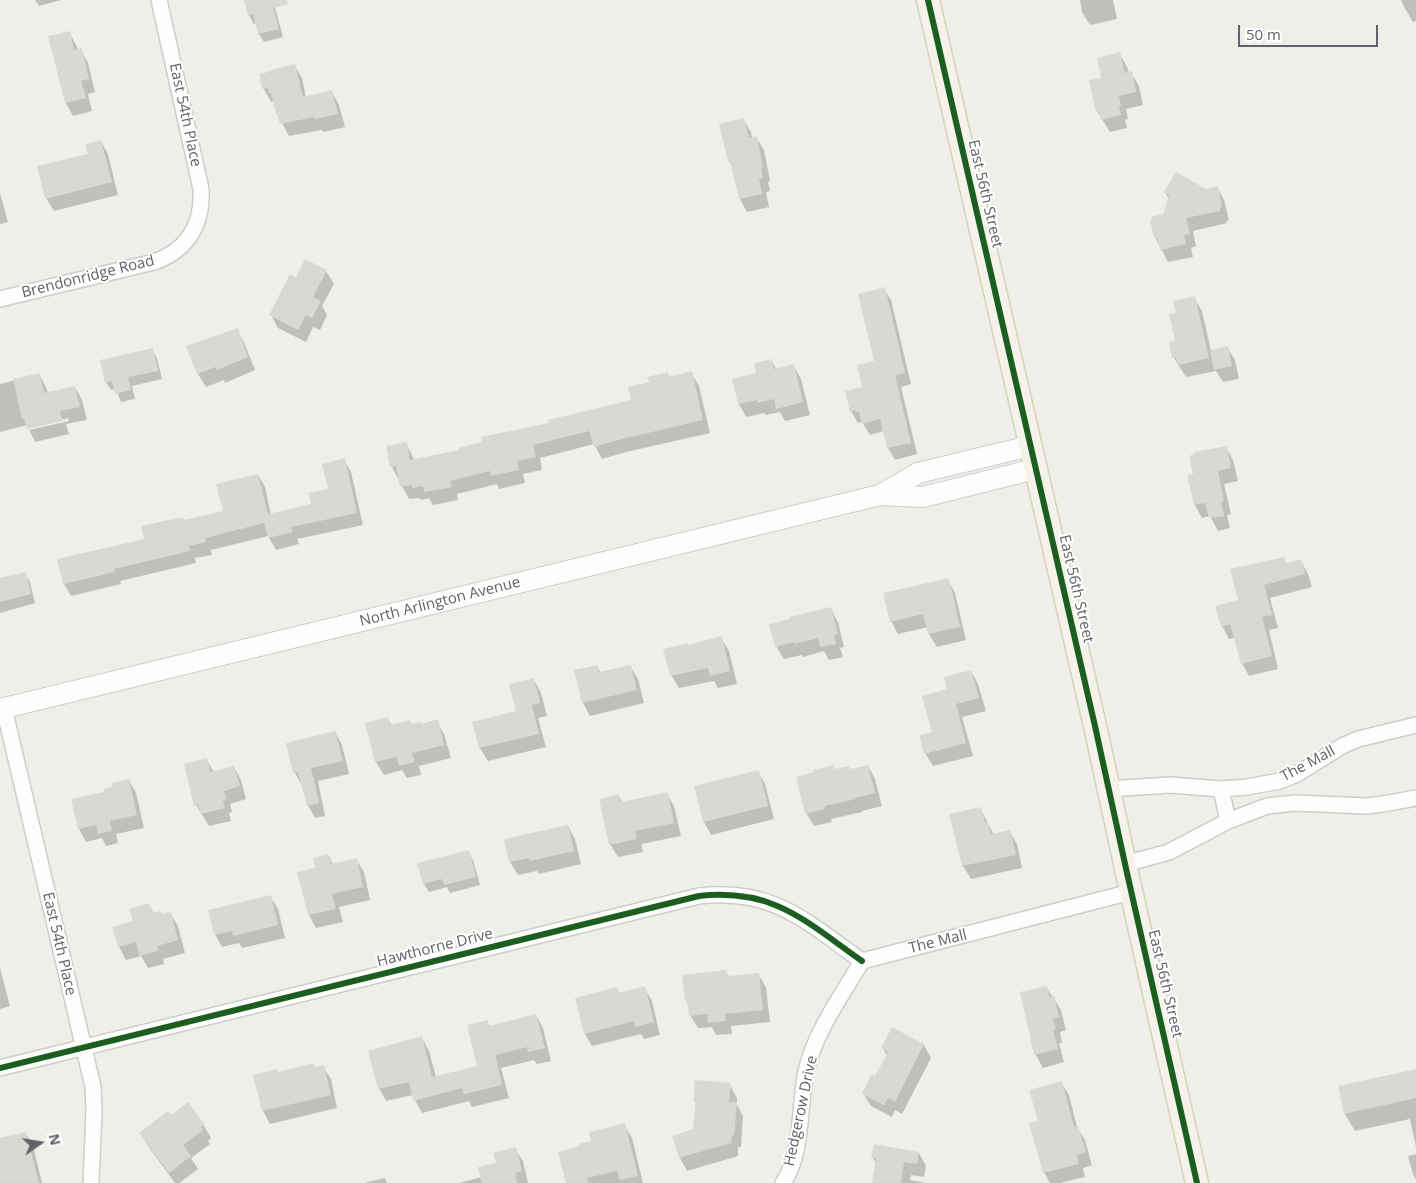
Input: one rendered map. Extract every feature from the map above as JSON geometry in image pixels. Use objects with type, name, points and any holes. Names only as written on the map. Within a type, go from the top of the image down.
[{"type":"main road","name":"East 56th Street","points":[[928,0],[1197,1183]]},
{"type":"main road","name":"North Arlington Avenue","points":[[2,708],[880,495],[918,473],[1030,446]]},
{"type":"main road","name":"North Arlington Avenue","points":[[880,495],[922,498],[1035,469]]},
{"type":"street","name":"East 54th Place","points":[[159,0],[201,189],[200,212],[194,230]]},
{"type":"street","name":"Brendonridge Road","points":[[0,299],[166,258],[187,241],[194,230]]},
{"type":"street","name":"East 54th Place","points":[[2,708],[93,1087],[91,1183]]},
{"type":"street","name":"The Mall","points":[[1108,790],[1170,785],[1222,789],[1280,781],[1299,773],[1358,738],[1416,725]]},
{"type":"street","points":[[1270,783],[1276,805]]},
{"type":"street","points":[[1222,789],[1228,822]]},
{"type":"street","name":"The Mall","points":[[1125,864],[1169,852],[1253,811],[1276,805],[1316,803],[1367,806],[1416,798]]},
{"type":"street","name":"The Mall","points":[[862,961],[1131,892]]},
{"type":"street","name":"Hawthorne Drive","points":[[0,1068],[699,896],[734,894],[769,902],[793,912],[862,961]]},
{"type":"street","name":"Hedgerow Drive","points":[[783,1183],[787,1178],[795,1152],[806,1071],[811,1054],[821,1031],[862,961]]},
{"type":"building","points":[[244,0],[287,0],[288,4],[273,8],[279,29],[258,34],[253,14],[248,16]]},
{"type":"building","points":[[70,31],[74,50],[82,48],[89,79],[81,81],[86,98],[65,103],[48,36]]},
{"type":"building","points":[[1120,52],[1125,73],[1132,71],[1136,92],[1119,96],[1121,115],[1101,120],[1099,111],[1096,112],[1089,80],[1101,78],[1097,58]]},
{"type":"building","points":[[295,64],[303,97],[332,90],[338,114],[280,124],[271,93],[269,93],[268,88],[262,89],[259,74]]},
{"type":"building","points":[[744,118],[749,138],[757,136],[763,178],[759,179],[762,194],[739,199],[719,124]]},
{"type":"building","points":[[101,140],[112,182],[45,199],[37,166],[88,154],[85,144]]},
{"type":"building","points":[[1176,172],[1206,189],[1218,186],[1222,207],[1220,211],[1186,218],[1190,234],[1184,235],[1186,244],[1160,250],[1157,237],[1154,238],[1150,220],[1152,219],[1151,217],[1163,214],[1169,195],[1164,192]]},
{"type":"building","points":[[305,259],[327,270],[313,297],[321,301],[312,318],[306,315],[298,330],[269,315],[290,274],[296,277]]},
{"type":"building","points":[[885,287],[905,373],[895,375],[911,443],[887,448],[880,419],[862,424],[859,412],[855,410],[850,412],[845,391],[862,387],[857,365],[874,361],[858,294]]},
{"type":"building","points":[[1195,296],[1209,358],[1178,365],[1176,357],[1172,358],[1169,342],[1175,340],[1169,314],[1176,313],[1173,301]]},
{"type":"building","points":[[238,328],[248,357],[217,370],[216,367],[197,374],[186,346]]},
{"type":"building","points":[[1228,346],[1232,366],[1214,370],[1210,350]]},
{"type":"building","points":[[153,348],[158,371],[128,377],[131,390],[115,394],[112,381],[105,383],[100,360]]},
{"type":"building","points":[[772,359],[774,369],[794,364],[803,402],[776,409],[774,399],[757,403],[757,400],[738,404],[732,379],[756,373],[754,363]]},
{"type":"building","points":[[692,371],[703,420],[594,447],[589,431],[533,445],[536,457],[517,461],[519,470],[491,476],[490,471],[450,481],[452,487],[424,492],[423,486],[412,488],[412,485],[400,487],[396,466],[390,467],[386,446],[407,442],[410,460],[459,450],[459,448],[482,442],[481,437],[549,423],[548,420],[631,400],[628,387],[649,382],[647,377],[668,372],[669,377]]},
{"type":"building","points":[[39,373],[44,393],[75,386],[80,407],[60,411],[62,421],[27,429],[24,419],[22,419],[13,379]]},
{"type":"building","points":[[1227,446],[1231,468],[1218,471],[1224,501],[1221,502],[1224,516],[1209,518],[1205,503],[1194,505],[1187,475],[1193,474],[1189,456],[1194,454],[1194,452]]},
{"type":"building","points":[[345,458],[357,513],[291,527],[293,532],[268,538],[264,523],[205,538],[206,542],[189,546],[190,551],[114,569],[115,572],[63,584],[57,559],[144,539],[141,526],[183,517],[184,520],[223,511],[216,484],[258,474],[268,514],[311,504],[308,493],[328,489],[322,464]]},
{"type":"building","points":[[1284,557],[1286,563],[1301,559],[1305,574],[1264,585],[1272,615],[1262,617],[1272,656],[1241,664],[1230,624],[1221,627],[1215,606],[1238,600],[1230,569]]},
{"type":"building","points":[[26,572],[31,594],[0,602],[0,578]]},
{"type":"building","points":[[949,578],[960,627],[928,634],[923,614],[890,622],[883,593]]},
{"type":"building","points":[[831,607],[838,634],[834,635],[836,644],[820,647],[818,638],[775,647],[769,624]]},
{"type":"building","points":[[722,636],[730,671],[710,676],[708,668],[670,676],[663,649]]},
{"type":"building","points":[[598,665],[599,672],[631,665],[637,690],[582,703],[574,670]]},
{"type":"building","points":[[971,670],[979,698],[956,704],[966,743],[924,754],[919,735],[932,732],[922,696],[947,689],[944,677]]},
{"type":"building","points":[[534,678],[540,703],[532,705],[539,734],[479,748],[472,722],[516,711],[509,684]]},
{"type":"building","points":[[388,717],[390,725],[410,720],[411,724],[421,722],[421,724],[438,719],[444,745],[412,753],[415,762],[399,766],[396,757],[375,762],[365,723]]},
{"type":"building","points":[[335,731],[343,761],[311,768],[319,803],[307,806],[298,772],[293,773],[286,743]]},
{"type":"building","points":[[207,758],[210,772],[234,766],[240,786],[224,791],[226,799],[223,800],[225,808],[201,814],[198,805],[194,806],[184,764]]},
{"type":"building","points":[[833,765],[834,769],[849,766],[850,769],[868,765],[875,793],[825,806],[825,809],[805,814],[796,777]]},
{"type":"building","points":[[759,770],[768,806],[703,822],[694,786]]},
{"type":"building","points":[[129,779],[137,815],[110,821],[112,831],[98,834],[96,825],[78,829],[71,799],[104,792],[103,789],[112,787],[111,783]]},
{"type":"building","points":[[668,792],[674,823],[635,831],[637,839],[609,845],[599,799],[619,794],[621,802]]},
{"type":"building","points":[[981,807],[985,823],[988,822],[991,834],[1010,830],[1016,855],[962,866],[949,814]]},
{"type":"building","points":[[568,825],[574,851],[530,861],[529,858],[509,862],[504,839]]},
{"type":"building","points":[[469,850],[476,877],[444,885],[442,879],[423,884],[417,863]]},
{"type":"building","points":[[328,854],[331,864],[357,858],[363,887],[332,894],[336,909],[308,915],[297,872],[315,868],[313,858]]},
{"type":"building","points":[[271,895],[278,925],[233,936],[232,931],[214,935],[208,910]]},
{"type":"building","points":[[149,903],[152,913],[161,911],[162,914],[171,912],[178,940],[157,946],[158,951],[139,956],[136,942],[118,947],[112,927],[133,921],[129,909]]},
{"type":"building","points":[[726,970],[727,976],[759,973],[763,1010],[725,1014],[726,1021],[708,1023],[707,1014],[689,1016],[682,975]]},
{"type":"building","points":[[645,986],[654,1022],[635,1027],[634,1021],[584,1034],[575,998],[617,987],[619,993]]},
{"type":"building","points":[[1047,986],[1049,997],[1054,996],[1059,1017],[1053,1019],[1056,1030],[1053,1030],[1058,1049],[1034,1055],[1020,992]]},
{"type":"building","points":[[536,1014],[545,1048],[528,1052],[527,1047],[495,1055],[502,1085],[464,1094],[462,1088],[413,1101],[409,1082],[378,1089],[368,1051],[422,1036],[432,1077],[477,1066],[467,1025],[488,1020],[489,1026]]},
{"type":"building","points":[[892,1027],[924,1044],[895,1102],[888,1098],[884,1105],[862,1094],[871,1075],[875,1076],[888,1052],[881,1048]]},
{"type":"building","points":[[313,1063],[314,1067],[324,1065],[331,1095],[262,1111],[253,1075],[277,1069],[278,1072]]},
{"type":"building","points":[[1416,1069],[1416,1098],[1344,1114],[1338,1086]]},
{"type":"building","points":[[695,1080],[731,1083],[729,1102],[737,1102],[734,1135],[732,1135],[731,1143],[679,1158],[672,1136],[693,1129],[696,1101],[693,1100]]},
{"type":"building","points":[[1062,1081],[1074,1127],[1078,1126],[1086,1152],[1077,1155],[1079,1164],[1043,1173],[1029,1123],[1038,1121],[1029,1090]]},
{"type":"building","points":[[188,1102],[205,1125],[201,1127],[203,1130],[183,1145],[191,1156],[169,1173],[139,1133],[168,1111],[171,1115]]},
{"type":"building","points":[[625,1123],[638,1176],[620,1180],[617,1171],[587,1178],[588,1183],[566,1183],[558,1152],[591,1141],[589,1132]]},
{"type":"building","points":[[26,1132],[39,1183],[0,1183],[0,1138]]},
{"type":"building","points":[[874,1144],[919,1152],[917,1164],[904,1162],[901,1183],[872,1183],[876,1158],[871,1158]]},
{"type":"building","points":[[516,1147],[522,1171],[515,1173],[517,1183],[482,1183],[478,1167],[496,1163],[493,1153]]},
{"type":"cycle path","points":[[928,0],[1095,726],[1197,1183]]},
{"type":"cycle path","points":[[0,1068],[699,896],[725,895],[748,897],[787,910],[862,961]]}]
